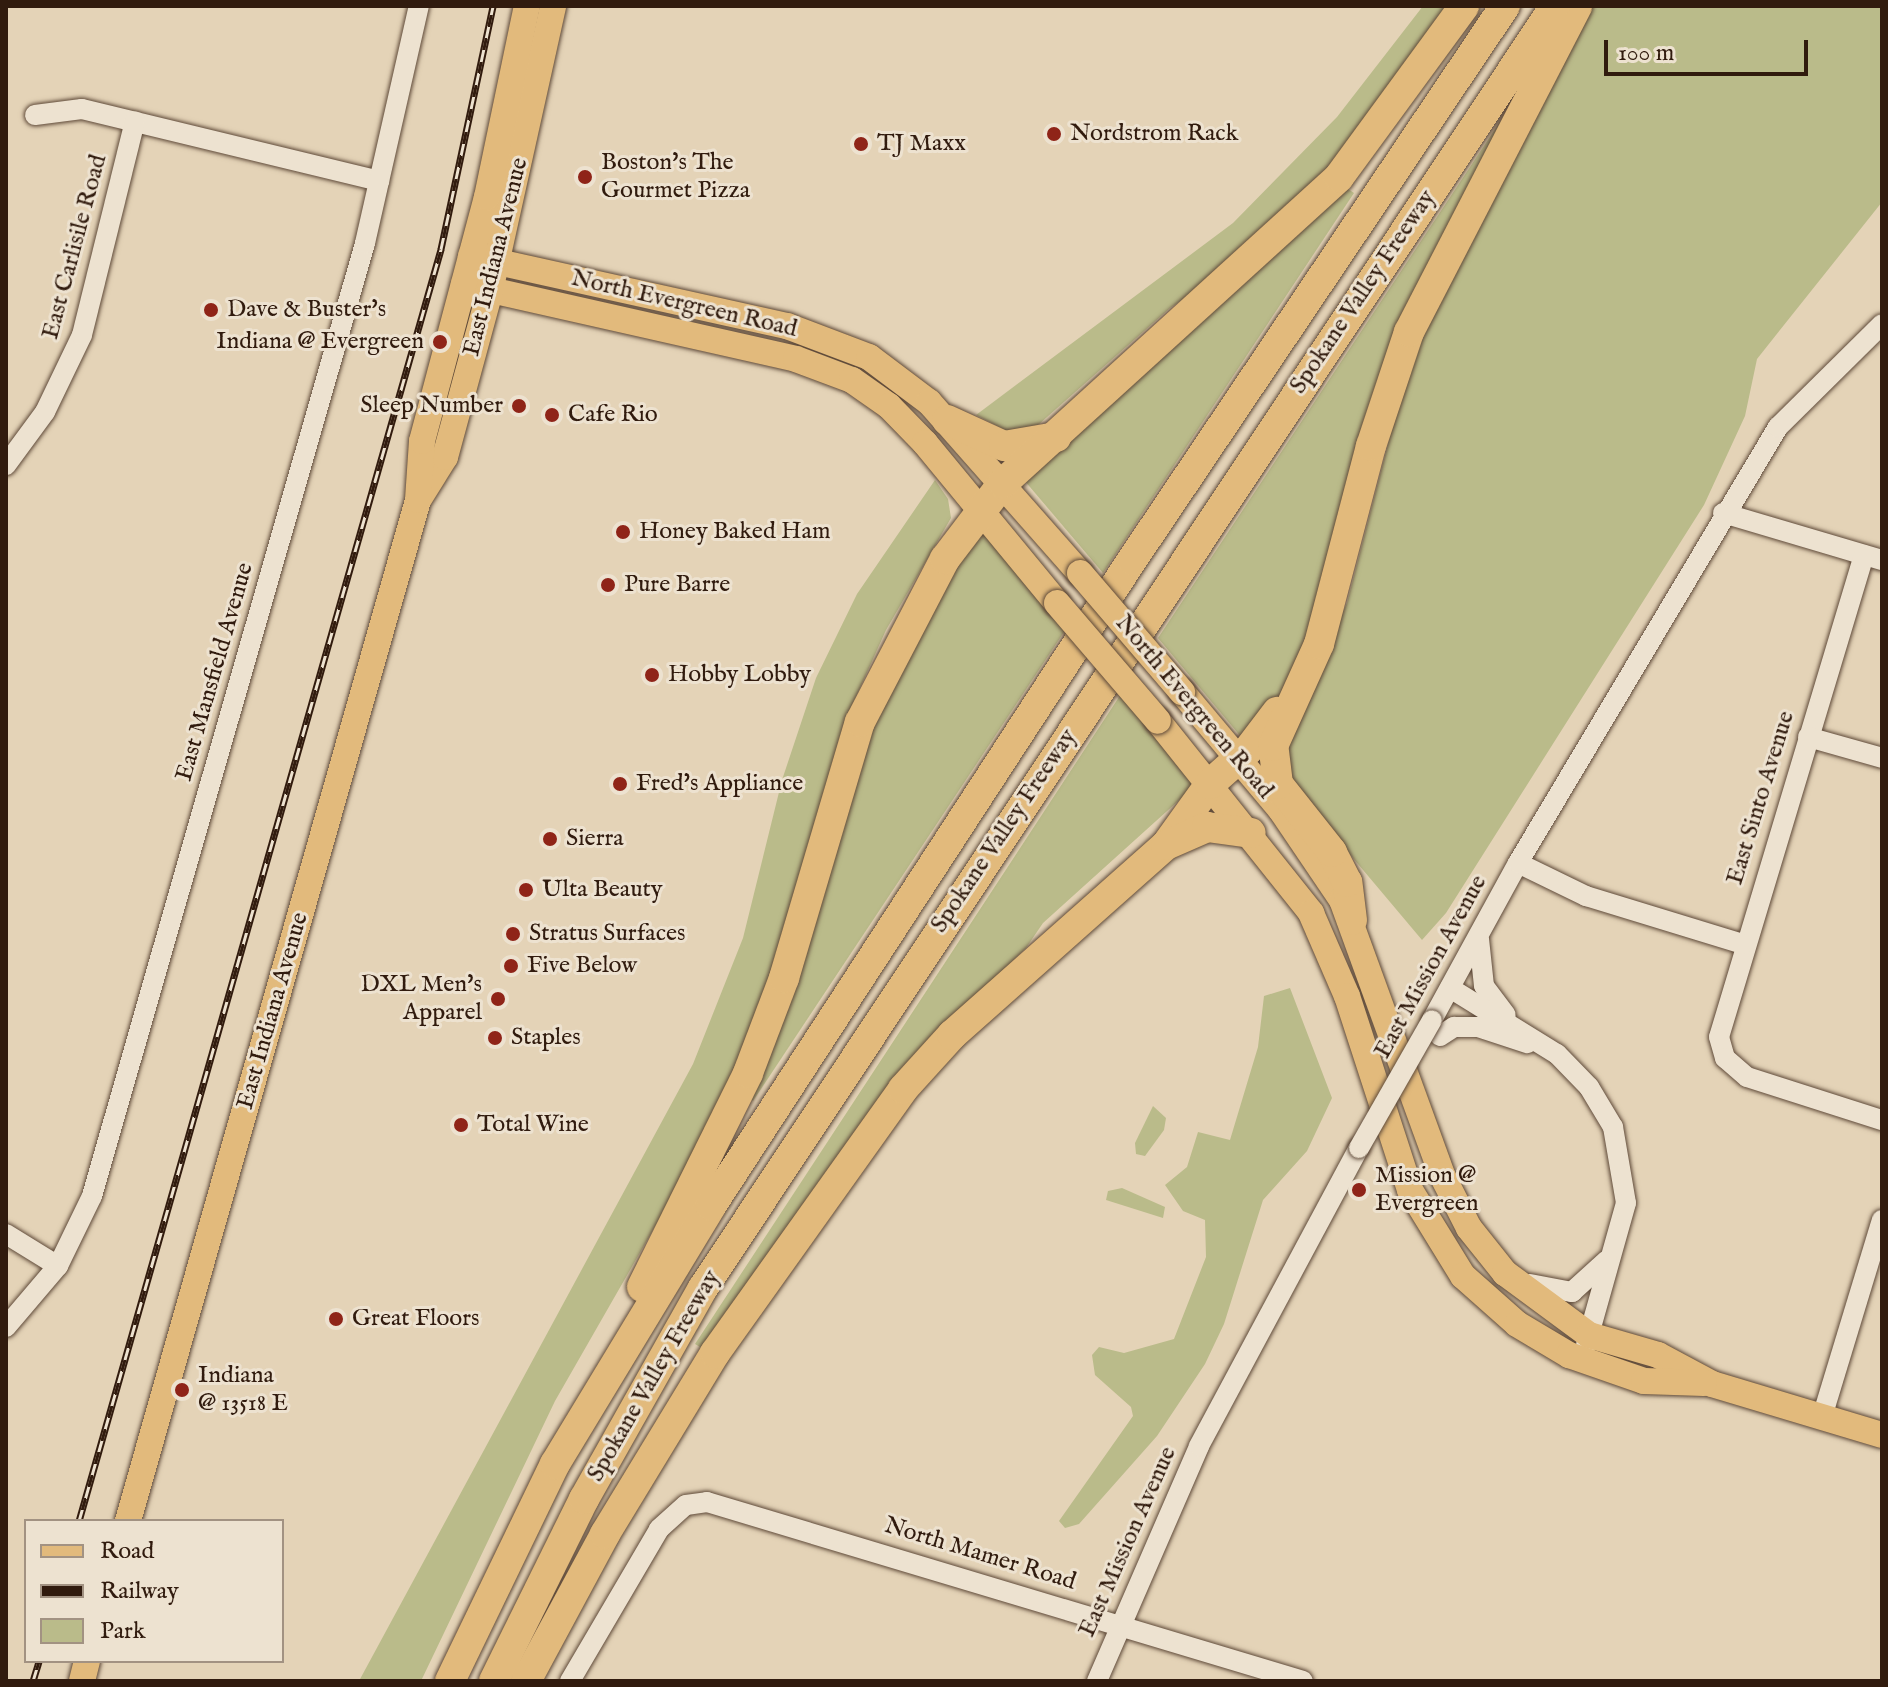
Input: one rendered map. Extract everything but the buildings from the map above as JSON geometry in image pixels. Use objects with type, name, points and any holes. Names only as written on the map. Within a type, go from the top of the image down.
[{"type":"highway","points":[[605,1376],[647,1274],[748,1073],[784,978],[860,722],[945,559],[1003,483],[1058,437],[1339,177],[1464,6]]},
{"type":"highway","name":"Spokane Valley Freeway","points":[[450,1681],[508,1555],[605,1376],[1123,573],[1505,6]]},
{"type":"highway","name":"Spokane Valley Freeway","points":[[494,1681],[617,1438],[703,1288],[1555,6]]},
{"type":"highway","points":[[1352,920],[1347,882],[1332,852],[1278,784],[1271,761],[1278,730],[1305,674],[1332,601],[1371,446],[1409,332],[1577,6]]},
{"type":"highway","points":[[947,420],[1004,446],[1058,437]]},
{"type":"highway","points":[[526,1681],[681,1406],[772,1269],[903,1089],[952,1035],[1166,845],[1210,784],[1237,759],[1305,674]]},
{"type":"highway","points":[[1166,845],[1207,827],[1251,833]]},
{"type":"main road","name":"East Indiana Avenue","points":[[129,1519],[418,500],[422,441],[471,256],[527,6]]},
{"type":"main road","name":"East Indiana Avenue","points":[[418,500],[445,457],[498,262],[553,6]]},
{"type":"main road","name":"North Evergreen Road","points":[[471,256],[830,340],[889,370],[947,420],[1281,810],[1352,920],[1442,1175],[1469,1228],[1505,1273],[1589,1335],[1658,1355],[1712,1384],[1882,1435]]},
{"type":"main road","name":"North Evergreen Road","points":[[464,284],[796,359],[852,380],[889,406],[981,509],[1299,895],[1325,942],[1410,1190],[1436,1238],[1490,1303],[1581,1360],[1644,1381],[1712,1384]]},
{"type":"street","name":"East Mansfield Avenue","points":[[6,1327],[58,1266],[92,1196],[379,181],[419,6]]},
{"type":"street","points":[[35,115],[82,109],[379,181]]},
{"type":"street","name":"East Carlisile Road","points":[[6,465],[45,412],[82,335],[135,121]]},
{"type":"street","name":"East Mission Avenue","points":[[1097,1681],[1119,1624],[1247,1350],[1394,1088],[1436,1028],[1450,988],[1518,863],[1723,513],[1778,427],[1882,324]]},
{"type":"street","points":[[1723,513],[1873,558]]},
{"type":"street","name":"East Sinto Avenue","points":[[1873,558],[1808,737],[1722,1020],[1725,1058],[1747,1077],[1882,1120]]},
{"type":"street","points":[[1808,737],[1882,758]]},
{"type":"street","points":[[1518,863],[1586,896],[1743,944]]},
{"type":"street","points":[[1479,935],[1484,986],[1514,1025]]},
{"type":"street","points":[[1450,988],[1557,1054],[1589,1087],[1613,1127],[1626,1203],[1615,1251],[1581,1360]]},
{"type":"street","points":[[1436,1028],[1478,1027],[1557,1054]]},
{"type":"street","points":[[1822,1417],[1882,1220]]},
{"type":"street","points":[[6,1234],[58,1266]]},
{"type":"street","points":[[1505,1273],[1554,1293],[1572,1292],[1594,1277],[1615,1251]]},
{"type":"street","name":"North Mamer Road","points":[[570,1681],[636,1563],[659,1529],[686,1505],[707,1502],[792,1523],[1303,1681]]},
{"type":"green space","points":[[1423,6],[1452,6],[1352,144],[1210,281],[1170,308],[1038,425],[1013,434],[976,415],[1233,223],[1337,117]]},
{"type":"green space","points":[[1590,6],[1882,6],[1882,202],[1757,359],[1745,416],[1704,505],[1446,913],[1422,940],[1289,782],[1285,740],[1347,603],[1410,359]]},
{"type":"green space","points":[[1529,78],[1425,282],[1329,583],[1285,688],[1247,744],[1158,638]]},
{"type":"green space","points":[[1345,187],[1354,193],[1103,573],[1024,480]]},
{"type":"green space","points":[[935,480],[948,499],[951,518],[886,630],[846,719],[784,938],[751,1034],[677,1188],[555,1401],[421,1681],[359,1681],[693,1064],[743,938],[782,780],[816,678],[857,594]]},
{"type":"green space","points":[[983,528],[1066,629],[753,1101],[749,1097],[851,780],[899,657]]},
{"type":"green space","points":[[1121,694],[1197,784],[1043,923],[1026,948],[930,1041],[705,1350],[695,1344]]},
{"type":"green space","points":[[1290,988],[1332,1098],[1307,1151],[1263,1200],[1224,1324],[1205,1364],[1157,1436],[1079,1524],[1065,1528],[1059,1521],[1133,1416],[1131,1407],[1095,1375],[1092,1355],[1099,1347],[1124,1353],[1174,1339],[1206,1257],[1205,1220],[1183,1211],[1165,1185],[1187,1167],[1198,1132],[1230,1140],[1258,1047],[1264,996]]},
{"type":"green space","points":[[1153,1106],[1166,1118],[1164,1130],[1145,1156],[1136,1154],[1135,1143]]},
{"type":"green space","points":[[1122,1188],[1165,1207],[1163,1218],[1106,1200],[1108,1191]]},
{"type":"railway","points":[[80,1519],[441,249],[493,6]]},
{"type":"railway","points":[[33,1681],[38,1663]]},
{"type":"place","name":"Nordstrom Rack","points":[[1054,134]]},
{"type":"place","name":"TJ Maxx","points":[[861,144]]},
{"type":"place","name":"Boston's The Gourmet Pizza","points":[[585,177]]},
{"type":"place","name":"Dave & Buster's","points":[[211,310]]},
{"type":"place","name":"Indiana @ Evergreen","points":[[440,342]]},
{"type":"place","name":"Sleep Number","points":[[519,406]]},
{"type":"place","name":"Cafe Rio","points":[[552,415]]},
{"type":"place","name":"Honey Baked Ham","points":[[623,532]]},
{"type":"place","name":"Pure Barre","points":[[608,585]]},
{"type":"place","name":"Hobby Lobby","points":[[652,675]]},
{"type":"place","name":"Fred's Appliance","points":[[620,784]]},
{"type":"place","name":"Sierra","points":[[550,839]]},
{"type":"place","name":"Ulta Beauty","points":[[526,890]]},
{"type":"place","name":"Stratus Surfaces","points":[[513,934]]},
{"type":"place","name":"Five Below","points":[[511,966]]},
{"type":"place","name":"DXL Men's Apparel","points":[[498,999]]},
{"type":"place","name":"Staples","points":[[495,1038]]},
{"type":"place","name":"Total Wine","points":[[461,1125]]},
{"type":"place","name":"Mission @ Evergreen","points":[[1359,1190]]},
{"type":"place","name":"Great Floors","points":[[336,1319]]},
{"type":"place","name":"Indiana @ 13518 E","points":[[182,1390]]}]
